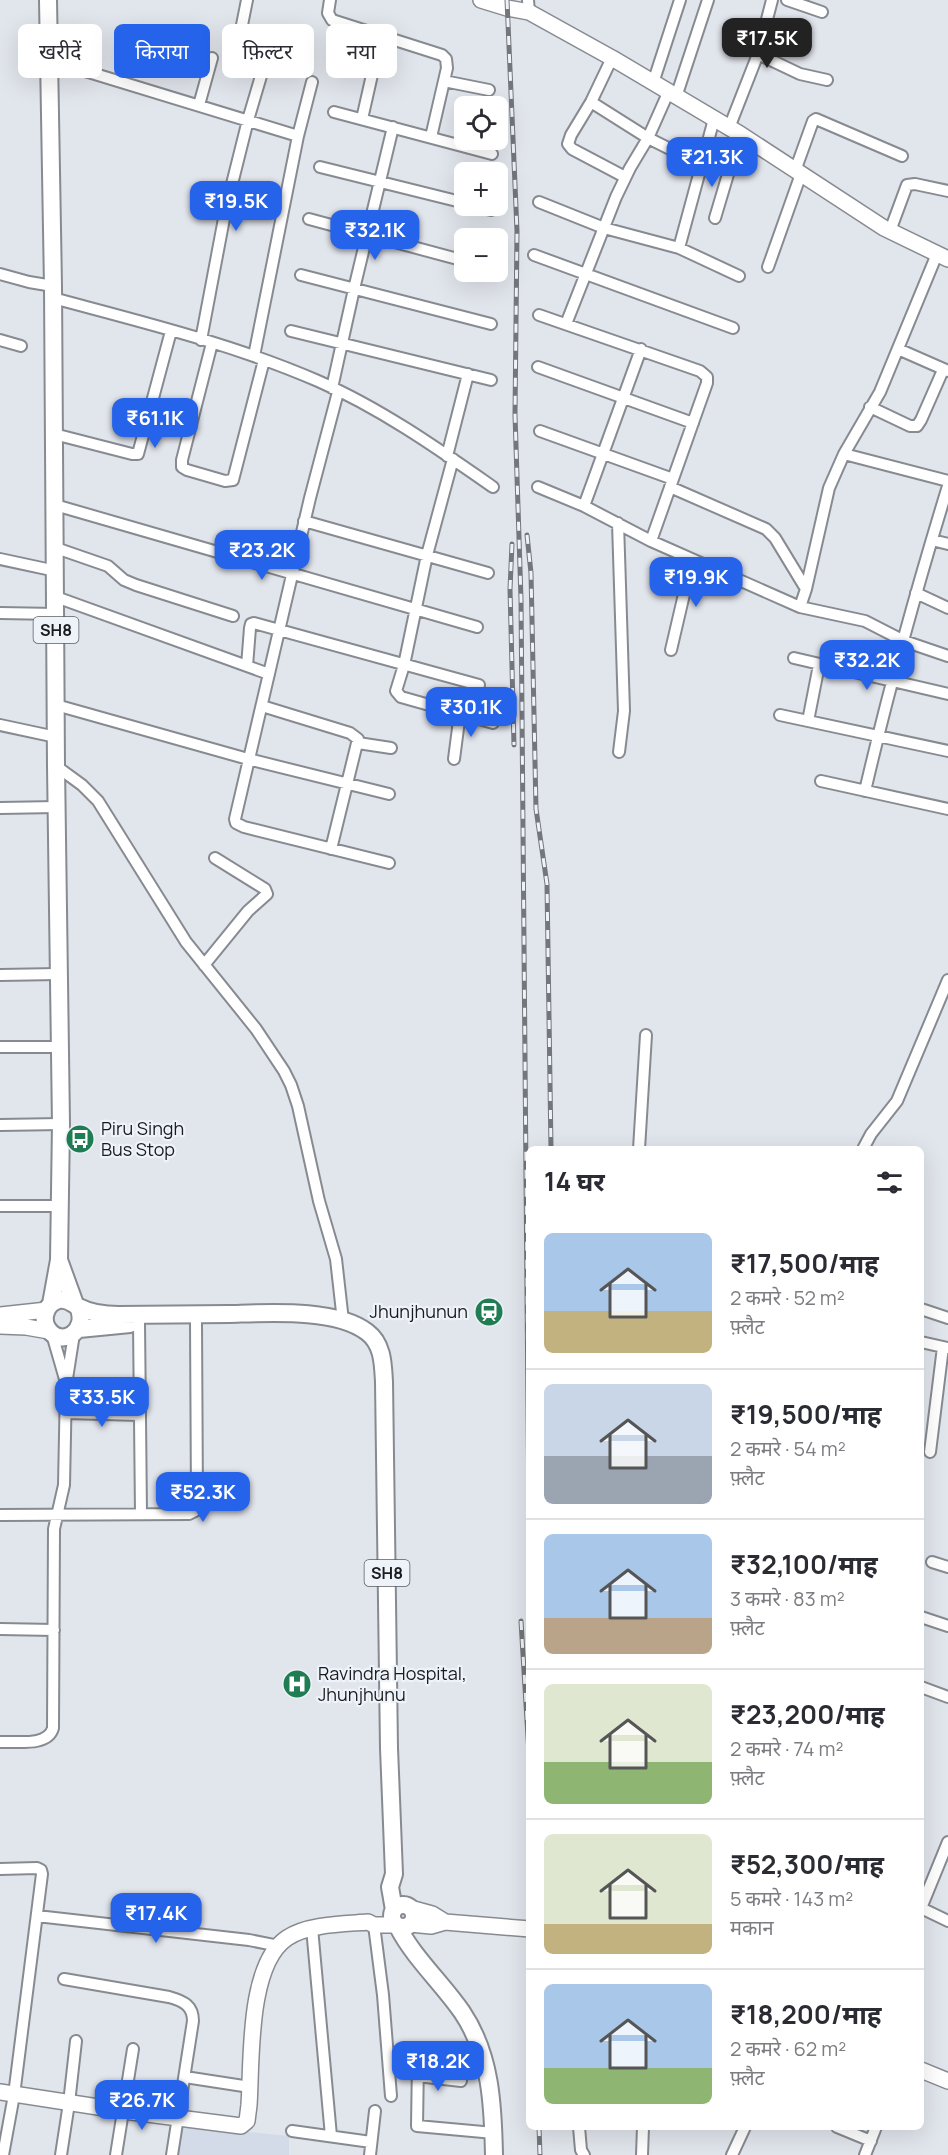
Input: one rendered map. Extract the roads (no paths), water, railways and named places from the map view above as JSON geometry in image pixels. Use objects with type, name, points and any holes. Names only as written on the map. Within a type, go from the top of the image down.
[{"type":"main road","name":"SH8","points":[[48,0],[48,24]]},
{"type":"main road","name":"SH8","points":[[49,78],[56,548],[61,1206],[59,1260],[45,1317],[51,1332],[63,1337],[76,1331],[139,1323],[301,1322],[316,1316]]},
{"type":"main road","name":"SH8","points":[[59,1260],[82,1314],[76,1331]]},
{"type":"main road","name":"SH8","points":[[49,1307],[65,1300],[111,1315],[300,1313],[356,1325],[369,1333],[378,1344],[384,1371],[389,1748],[394,1874],[402,1887],[402,1917],[407,1945],[462,2013],[479,2044],[486,2067],[493,2109],[494,2155]]},
{"type":"street","points":[[242,24],[247,0]]},
{"type":"street","points":[[330,0],[328,13],[330,18],[349,24]]},
{"type":"street","points":[[481,0],[507,8],[529,6],[734,131],[853,209],[890,231],[943,256],[880,392],[844,454],[829,488],[800,608]]},
{"type":"street","points":[[653,83],[680,0]]},
{"type":"street","points":[[566,324],[626,177],[672,95],[708,0]]},
{"type":"street","points":[[715,218],[734,131],[772,0]]},
{"type":"street","points":[[787,0],[822,12]]},
{"type":"street","points":[[397,40],[445,57],[447,64],[431,137]]},
{"type":"street","points":[[758,54],[800,74],[827,80]]},
{"type":"street","points":[[200,105],[212,58]]},
{"type":"street","points":[[612,58],[591,102],[571,135],[569,146],[626,177]]},
{"type":"street","points":[[102,76],[298,136]]},
{"type":"street","points":[[260,78],[226,208],[206,341],[182,460],[182,466],[187,470],[225,481],[233,480],[259,358],[298,136],[312,82]]},
{"type":"street","points":[[362,119],[371,78]]},
{"type":"street","points":[[444,81],[489,90]]},
{"type":"street","points":[[591,102],[648,138],[675,151]]},
{"type":"street","points":[[334,112],[492,154]]},
{"type":"street","points":[[679,248],[714,119]]},
{"type":"street","points":[[768,267],[798,173],[811,123],[816,119],[902,156]]},
{"type":"street","points":[[389,863],[236,823],[235,815],[335,390],[342,342],[393,127]]},
{"type":"street","points":[[320,167],[454,200]]},
{"type":"street","points":[[890,231],[907,184],[948,191]]},
{"type":"street","points":[[539,202],[604,228],[679,248],[739,276]]},
{"type":"street","points":[[309,219],[454,258]]},
{"type":"street","points":[[534,255],[733,328]]},
{"type":"street","points":[[0,274],[259,358],[335,390],[421,438],[493,487]]},
{"type":"street","points":[[301,275],[491,324]]},
{"type":"street","points":[[539,315],[641,349],[700,371],[707,377],[651,541]]},
{"type":"street","points":[[54,434],[138,454],[171,331]]},
{"type":"street","points":[[291,331],[491,380]]},
{"type":"street","points":[[0,340],[21,346]]},
{"type":"street","points":[[584,506],[641,349]]},
{"type":"street","points":[[870,408],[910,426],[916,426],[946,370],[898,349]]},
{"type":"street","points":[[538,367],[693,423]]},
{"type":"street","points":[[468,374],[404,665],[396,689],[398,695],[493,723]]},
{"type":"street","points":[[540,430],[671,483],[766,529],[775,538],[806,589]]},
{"type":"street","points":[[844,454],[948,481]]},
{"type":"street","points":[[865,790],[916,593],[948,486]]},
{"type":"street","points":[[538,487],[584,506],[651,541],[800,608],[865,621],[904,641],[948,656]]},
{"type":"street","points":[[55,505],[477,627]]},
{"type":"street","points":[[304,521],[488,573]]},
{"type":"street","points":[[618,524],[624,711],[619,752]]},
{"type":"street","points":[[932,540],[948,544]]},
{"type":"street","points":[[56,548],[108,566],[135,585],[233,616]]},
{"type":"street","points":[[0,559],[56,571]]},
{"type":"street","points":[[671,650],[692,560]]},
{"type":"street","points":[[916,593],[948,608]]},
{"type":"street","points":[[0,613],[56,605],[269,674]]},
{"type":"street","points":[[247,666],[251,624],[257,623],[479,685]]},
{"type":"street","points":[[794,658],[948,694]]},
{"type":"street","points":[[808,721],[819,665]]},
{"type":"street","points":[[56,705],[248,759],[389,794]]},
{"type":"street","points":[[262,706],[357,736],[358,743],[331,849]]},
{"type":"street","points":[[454,759],[460,713]]},
{"type":"street","points":[[780,715],[948,751]]},
{"type":"street","points":[[0,725],[56,737]]},
{"type":"street","points":[[358,743],[391,748]]},
{"type":"street","points":[[56,766],[82,785],[98,801],[165,912],[186,942],[256,1029],[291,1085],[298,1106],[319,1201],[336,1259],[343,1321]]},
{"type":"street","points":[[822,781],[948,809]]},
{"type":"street","points":[[0,808],[57,807]]},
{"type":"street","points":[[204,965],[248,911],[267,894],[265,889],[215,858]]},
{"type":"street","points":[[0,975],[58,974]]},
{"type":"street","points":[[865,1146],[871,1134],[897,1101],[948,980]]},
{"type":"street","points":[[639,1146],[646,1035]]},
{"type":"street","points":[[0,1047],[59,1047]]},
{"type":"street","points":[[0,1125],[61,1124]]},
{"type":"street","points":[[0,1206],[61,1206]]},
{"type":"street","points":[[0,1316],[49,1307]]},
{"type":"street","points":[[924,1310],[948,1318]]},
{"type":"street","points":[[0,1515],[193,1513],[197,1509],[196,1322]]},
{"type":"street","points":[[139,1323],[141,1514]]},
{"type":"street","points":[[0,1326],[26,1327],[51,1332],[66,1385]]},
{"type":"street","points":[[0,1742],[43,1740],[52,1734],[54,1720],[53,1541],[56,1514],[64,1485],[66,1385],[76,1331]]},
{"type":"street","points":[[924,1343],[945,1347],[930,1452]]},
{"type":"street","points":[[66,1413],[140,1415]]},
{"type":"street","points":[[932,1562],[948,1567]]},
{"type":"street","points":[[924,1618],[948,1626]]},
{"type":"street","points":[[0,1629],[54,1630]]},
{"type":"street","points":[[924,1688],[948,1697]]},
{"type":"street","points":[[924,1901],[948,1842]]},
{"type":"street","points":[[0,1869],[34,1868],[41,1870],[42,1874],[7,2093],[3,2155]]},
{"type":"street","points":[[924,1909],[948,1921]]},
{"type":"street","points":[[7,2093],[124,2112],[241,2126],[244,2125],[248,2116],[255,2003],[262,1976],[272,1954],[287,1938],[312,1928],[371,1923],[432,1914],[445,1922],[526,1929]]},
{"type":"street","points":[[37,1916],[249,1940],[279,1946]]},
{"type":"street","points":[[371,1923],[385,2015],[391,2096]]},
{"type":"street","points":[[312,1928],[331,2136]]},
{"type":"street","points":[[64,1979],[178,1999],[193,2013],[172,2155]]},
{"type":"street","points":[[61,2155],[75,2041]]},
{"type":"street","points":[[116,2155],[134,2049]]},
{"type":"street","points":[[418,2061],[417,2126],[494,2133]]},
{"type":"street","points":[[924,2071],[948,2081]]},
{"type":"street","points":[[417,2076],[461,2080]]},
{"type":"street","points":[[185,2077],[250,2087]]},
{"type":"street","points":[[369,2155],[375,2111]]},
{"type":"street","points":[[579,2130],[579,2140],[584,2155]]},
{"type":"street","points":[[642,2155],[643,2130]]},
{"type":"street","points":[[732,2155],[744,2130]]},
{"type":"street","points":[[844,2130],[871,2141]]},
{"type":"street","points":[[865,2155],[875,2130]]},
{"type":"street","points":[[292,2131],[371,2142]]},
{"type":"street","points":[[575,2155],[579,2140]]},
{"type":"railway","points":[[507,0],[517,231],[515,415],[521,599],[526,1174]]},
{"type":"railway","points":[[527,535],[531,573],[536,809],[547,884],[551,1146]]},
{"type":"railway","points":[[512,544],[510,589],[514,745]]},
{"type":"railway","points":[[521,1621],[526,1704]]},
{"type":"railway","points":[[539,2130],[540,2155]]},
{"type":"place","name":"Piru Singh Bus Stop","points":[[80,1139]]},
{"type":"place","name":"Jhunjhunun","points":[[489,1312]]},
{"type":"place","name":"Ravindra Hospital, Jhunjhunu","points":[[297,1684]]}]
